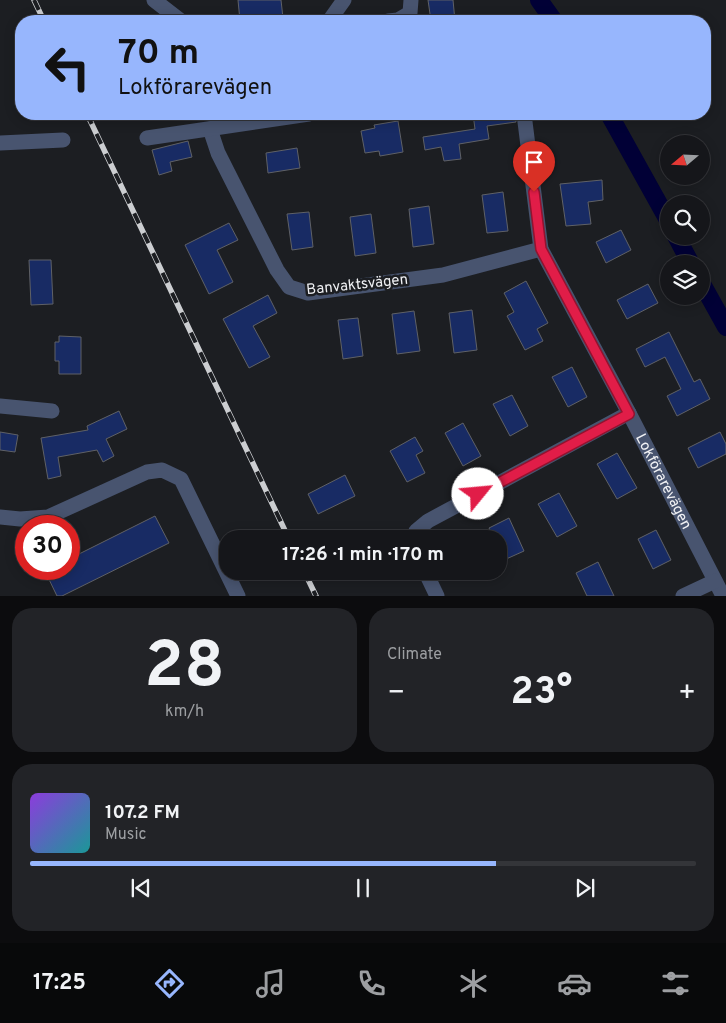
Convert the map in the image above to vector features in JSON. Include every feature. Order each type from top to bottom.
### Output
[{"type":"street","points":[[154,0],[173,15]]},
{"type":"street","points":[[333,15],[344,0]]},
{"type":"street","points":[[407,15],[410,13],[411,0]]},
{"type":"street","points":[[147,138],[269,120]]},
{"type":"street","name":"Lokförarevägen","points":[[525,120],[541,249],[723,596]]},
{"type":"street","name":"Banvaktsvägen","points":[[210,129],[218,153],[276,270],[289,287],[308,293],[443,275],[541,249]]},
{"type":"street","points":[[0,143],[63,140]]},
{"type":"street","points":[[0,406],[52,411]]},
{"type":"street","points":[[417,530],[428,521],[629,414]]},
{"type":"street","points":[[0,517],[20,519],[48,517],[147,472],[162,470],[181,479],[238,596]]},
{"type":"street","points":[[429,580],[437,596]]},
{"type":"street","points":[[683,596],[715,580]]},
{"type":"building","points":[[238,0],[281,0],[283,15],[239,15]]},
{"type":"building","points":[[428,0],[453,0],[454,15],[430,15]]},
{"type":"building","points":[[474,120],[516,120],[516,122],[487,126],[489,139],[459,144],[461,159],[444,161],[441,147],[425,150],[423,137],[475,129]]},
{"type":"building","points":[[398,121],[403,152],[380,156],[379,151],[365,153],[361,131],[375,128],[374,125]]},
{"type":"building","points":[[188,141],[192,157],[170,162],[172,171],[159,175],[152,150]]},
{"type":"building","points":[[297,148],[300,168],[268,173],[266,153]]},
{"type":"building","points":[[602,180],[603,200],[588,202],[591,224],[566,226],[560,184]]},
{"type":"building","points":[[503,192],[508,231],[487,233],[482,195]]},
{"type":"building","points":[[429,206],[434,244],[413,247],[409,209]]},
{"type":"building","points":[[309,212],[313,247],[292,250],[287,214]]},
{"type":"building","points":[[371,214],[376,253],[355,256],[350,217]]},
{"type":"building","points":[[229,223],[238,240],[217,250],[233,282],[209,294],[185,245]]},
{"type":"building","points":[[621,230],[631,250],[606,263],[596,242]]},
{"type":"building","points":[[29,260],[51,260],[53,304],[31,305]]},
{"type":"building","points":[[526,281],[548,323],[537,329],[543,341],[525,350],[507,316],[514,312],[504,293]]},
{"type":"building","points":[[648,284],[658,303],[627,319],[617,300]]},
{"type":"building","points":[[268,295],[277,313],[253,326],[270,357],[249,368],[223,319]]},
{"type":"building","points":[[472,310],[477,350],[454,353],[449,313]]},
{"type":"building","points":[[414,311],[420,351],[397,354],[392,314]]},
{"type":"building","points":[[358,318],[363,356],[343,359],[338,320]]},
{"type":"building","points":[[669,332],[694,382],[700,379],[710,399],[677,416],[667,396],[681,389],[665,357],[645,367],[636,349]]},
{"type":"building","points":[[59,336],[81,337],[81,374],[59,374],[59,361],[55,361],[55,342],[59,342]]},
{"type":"building","points":[[572,367],[587,397],[568,407],[552,377]]},
{"type":"building","points":[[512,395],[528,426],[510,436],[493,404]]},
{"type":"building","points":[[119,411],[127,429],[106,439],[114,456],[103,462],[97,450],[58,457],[61,476],[48,479],[41,438],[88,430],[87,426]]},
{"type":"building","points":[[463,423],[481,456],[463,466],[445,433]]},
{"type":"building","points":[[0,432],[18,435],[15,452],[0,450]]},
{"type":"building","points":[[720,432],[726,444],[726,454],[698,468],[688,448]]},
{"type":"building","points":[[415,437],[423,451],[416,455],[425,473],[407,482],[390,451]]},
{"type":"building","points":[[617,453],[637,488],[617,499],[597,464]]},
{"type":"building","points":[[345,475],[355,496],[318,514],[308,494]]},
{"type":"building","points":[[559,493],[577,526],[557,537],[538,504]]},
{"type":"building","points":[[155,516],[169,543],[62,596],[57,596],[49,580],[80,580],[80,554]]},
{"type":"building","points":[[509,518],[524,551],[507,559],[507,530],[490,530],[489,528]]},
{"type":"building","points":[[656,530],[671,560],[653,569],[638,539]]},
{"type":"building","points":[[598,562],[614,596],[587,596],[576,573]]},
{"type":"waterway","points":[[539,0],[550,15]]},
{"type":"waterway","points":[[612,120],[660,206]]},
{"type":"waterway","points":[[681,245],[686,255]]},
{"type":"waterway","points":[[710,298],[726,327]]},
{"type":"railway","points":[[34,0],[41,15]]},
{"type":"railway","points":[[90,120],[285,530]]},
{"type":"railway","points":[[308,580],[316,596]]},
{"type":"route","points":[[478,494],[629,414],[541,249],[534,192]]}]
